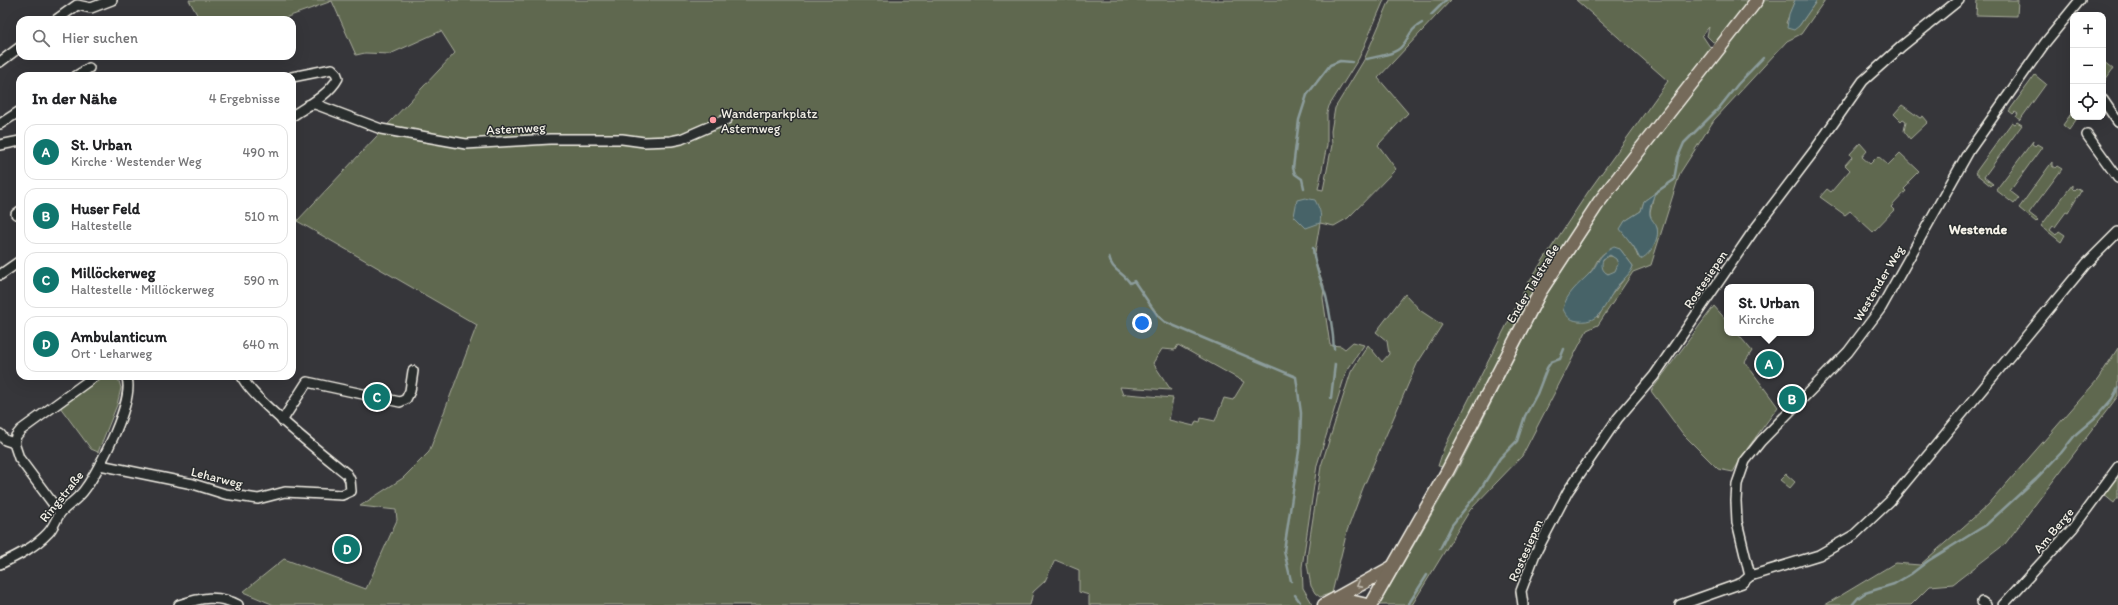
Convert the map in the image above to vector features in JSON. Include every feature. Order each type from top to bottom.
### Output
[{"type":"main road","name":"Ender Talstraße","points":[[1371,605],[1448,470],[1540,292],[1599,202],[1757,0]]},
{"type":"main road","points":[[1325,605],[1394,567]]},
{"type":"main road","points":[[1325,605],[1354,602],[1367,605]]},
{"type":"street","points":[[62,16],[77,5],[92,8],[112,0]]},
{"type":"street","name":"Rostesiepen","points":[[1523,605],[1521,591],[1536,554],[1568,491],[1618,418],[1658,371],[1754,230],[1814,151],[1864,81],[1902,46],[1959,0]]},
{"type":"street","name":"Westender Weg","points":[[1750,576],[1737,522],[1736,501],[1737,484],[1745,461],[1761,441],[1848,352],[1881,308],[1969,151],[2045,43],[2080,0]]},
{"type":"street","points":[[0,62],[16,50]]},
{"type":"street","points":[[82,72],[89,68]]},
{"type":"street","points":[[296,76],[332,69],[338,78],[334,84],[296,113]]},
{"type":"street","name":"Asternweg","points":[[308,105],[315,104],[381,129],[466,144],[550,139],[622,139],[644,142],[671,141],[681,139],[727,119]]},
{"type":"street","points":[[2106,104],[2118,122]]},
{"type":"street","points":[[0,124],[16,114]]},
{"type":"street","points":[[2087,135],[2118,178]]},
{"type":"street","points":[[0,145],[16,141]]},
{"type":"street","points":[[1680,605],[1742,582],[1750,576],[1819,555],[1854,535],[1890,501],[2086,264],[2118,232]]},
{"type":"street","points":[[0,275],[16,264]]},
{"type":"street","points":[[245,380],[254,393],[282,421],[307,382],[400,402],[406,399],[410,391],[413,371]]},
{"type":"street","points":[[60,513],[19,458],[14,443],[16,436],[21,430],[89,380]]},
{"type":"street","name":"Ringstraße","points":[[0,564],[23,553],[49,532],[60,513],[84,490],[100,465],[121,415],[128,387],[127,380]]},
{"type":"street","name":"Leharweg","points":[[100,465],[193,484],[225,494],[258,499],[286,492],[342,495],[351,492],[350,480],[347,474],[282,421]]},
{"type":"street","points":[[0,434],[5,440],[14,443]]},
{"type":"street","name":"Am Berge","points":[[2003,605],[2073,528],[2118,467]]},
{"type":"street","points":[[179,605],[202,598],[230,601],[238,605]]},
{"type":"green space","points":[[189,0],[1384,0],[1359,58],[1329,106],[1327,113],[1327,145],[1318,189],[1323,190],[1332,145],[1331,131],[1335,108],[1364,60],[1390,0],[1451,0],[1378,78],[1408,113],[1378,145],[1396,169],[1348,218],[1334,226],[1320,223],[1314,258],[1324,286],[1323,298],[1330,345],[1341,346],[1345,349],[1353,342],[1364,345],[1346,372],[1317,465],[1302,567],[1303,588],[1312,603],[1309,605],[1089,605],[1089,595],[1079,592],[1079,570],[1055,560],[1045,581],[1033,592],[1030,605],[274,605],[243,592],[284,559],[366,589],[397,520],[396,510],[360,506],[403,478],[429,452],[477,325],[297,221],[455,53],[441,31],[390,54],[365,53],[356,55],[332,1],[290,16],[198,16]],"holes":[[[1178,345],[1244,382],[1233,400],[1224,398],[1215,421],[1201,418],[1200,422],[1196,421],[1194,426],[1169,420],[1173,398],[1127,394],[1123,395],[1120,387],[1171,390],[1153,363],[1162,349],[1175,350]]]},
{"type":"green space","points":[[1576,0],[1750,0],[1719,41],[1713,42],[1707,36],[1709,27],[1702,35],[1712,50],[1595,198],[1444,467],[1438,466],[1444,448],[1528,283],[1588,192],[1668,81]]},
{"type":"green space","points":[[1765,0],[1795,0],[1786,23],[1799,26],[1817,0],[1825,0],[1801,34],[1787,41],[1714,120],[1680,173],[1651,265],[1633,272],[1598,325],[1587,330],[1522,456],[1470,510],[1412,605],[1379,605],[1456,472],[1545,297],[1605,205]],"holes":[[[1654,194],[1650,217],[1657,228],[1657,236],[1650,251],[1638,257],[1634,247],[1621,229],[1625,221],[1641,211],[1644,201]],[[1620,249],[1633,266],[1606,302],[1598,318],[1584,279],[1590,273],[1601,256],[1611,250]]]},
{"type":"green space","points":[[1977,0],[2018,0],[2017,16],[1976,15]]},
{"type":"green space","points":[[2106,63],[2113,69],[2106,79]]},
{"type":"green space","points":[[2035,75],[2046,84],[2020,120],[2016,117],[2018,114],[2015,112],[2013,114],[2009,111]]},
{"type":"green space","points":[[1902,105],[1920,118],[1923,116],[1928,122],[1910,139],[1904,131],[1906,121],[1903,119],[1901,121],[1894,114]]},
{"type":"green space","points":[[2070,115],[2070,120],[2076,120],[2069,130],[2063,125]]},
{"type":"green space","points":[[2012,122],[2015,124],[2017,122],[2022,125],[1984,177],[1993,184],[1991,186],[1975,173]]},
{"type":"green space","points":[[2033,141],[2032,144],[2035,146],[2037,144],[2042,147],[2010,191],[2019,198],[2014,204],[1996,190]]},
{"type":"green space","points":[[1860,143],[1867,151],[1862,157],[1870,164],[1878,156],[1888,165],[1900,153],[1919,171],[1908,182],[1909,184],[1904,189],[1906,191],[1891,207],[1894,210],[1873,232],[1850,211],[1845,215],[1820,197],[1827,189],[1831,192],[1850,170],[1845,165],[1852,157],[1850,154]]},
{"type":"green space","points":[[2052,162],[2052,166],[2055,168],[2057,166],[2062,169],[2029,213],[2038,220],[2036,222],[2019,208]]},
{"type":"green space","points":[[2072,185],[2074,190],[2076,188],[2081,191],[2068,213],[2066,212],[2055,227],[2053,226],[2050,230],[2056,235],[2059,231],[2065,235],[2061,242],[2041,226]]},
{"type":"green space","points":[[1610,256],[1616,259],[1619,265],[1616,271],[1610,274],[1604,271],[1601,265],[1604,259]]},
{"type":"green space","points":[[1405,294],[1421,311],[1442,325],[1417,364],[1363,488],[1347,531],[1332,593],[1320,597],[1315,593],[1311,586],[1307,564],[1321,466],[1351,372],[1368,345],[1382,362],[1389,354],[1387,341],[1376,332]]},
{"type":"green space","points":[[1714,306],[1724,318],[1724,336],[1740,336],[1752,351],[1745,362],[1778,407],[1747,449],[1733,472],[1718,469],[1683,434],[1651,391]]},
{"type":"green space","points":[[2118,348],[2118,396],[2005,544],[1953,584],[1930,586],[1911,605],[1825,605],[1895,563],[1920,565],[1988,505],[2098,379]]},
{"type":"green space","points":[[99,380],[119,381],[121,388],[117,405],[98,452],[91,449],[60,407]]},
{"type":"green space","points":[[2118,473],[2118,497],[2114,503],[2103,494]]},
{"type":"green space","points":[[1786,474],[1795,482],[1790,488],[1780,480]]},
{"type":"water","points":[[1795,0],[1817,0],[1799,26],[1794,30],[1787,28],[1789,14]]},
{"type":"water","points":[[1655,193],[1650,212],[1657,228],[1657,237],[1651,251],[1640,259],[1634,247],[1620,229],[1625,221],[1641,211],[1644,201]]},
{"type":"water","points":[[1305,198],[1315,200],[1321,216],[1320,223],[1306,228],[1294,216],[1297,200]]},
{"type":"water","points":[[1614,247],[1620,249],[1633,266],[1632,269],[1618,285],[1598,315],[1593,319],[1586,321],[1571,319],[1567,316],[1563,309],[1567,299],[1573,290],[1593,270],[1604,253]],"holes":[[[1610,255],[1616,259],[1618,264],[1615,271],[1608,274],[1606,273],[1602,268],[1603,259]]]},
{"type":"waterway","points":[[1431,15],[1446,0]]},
{"type":"waterway","points":[[1367,59],[1399,49],[1412,31],[1422,23]]},
{"type":"waterway","points":[[1655,193],[1674,180],[1678,157],[1684,143],[1719,108],[1738,84],[1763,58]]},
{"type":"waterway","points":[[1304,188],[1302,179],[1295,174],[1293,168],[1299,120],[1307,95],[1330,65],[1340,61],[1352,62]]},
{"type":"waterway","points":[[1313,248],[1316,266],[1326,296],[1334,349]]},
{"type":"waterway","points":[[1109,257],[1112,265],[1130,283],[1134,281],[1158,316],[1165,322],[1296,377],[1301,413],[1300,444],[1284,551],[1291,581]]},
{"type":"waterway","points":[[1440,549],[1452,525],[1480,490],[1500,458],[1517,441],[1525,416],[1537,394],[1547,368],[1551,362],[1560,359],[1564,349]]},
{"type":"waterway","points":[[1331,398],[1335,364]]},
{"type":"waterway","points":[[1852,605],[1865,593],[1894,584],[1986,525],[2036,479],[2061,453],[2076,434],[2097,416],[2112,399],[2118,388]]},
{"type":"waterway","points":[[1408,605],[1427,575]]},
{"type":"waterway","points":[[1295,595],[1300,602]]},
{"type":"place","name":"Wanderparkplatz Asternweg","points":[[713,120]]},
{"type":"place","name":"St. Urban","points":[[1769,364]]},
{"type":"place","name":"Millöckerweg","points":[[377,397]]},
{"type":"place","name":"Huser Feld","points":[[1792,399]]},
{"type":"place","name":"Ambulanticum","points":[[347,549]]},
{"type":"district","name":"Westende","points":[[1978,229]]}]
